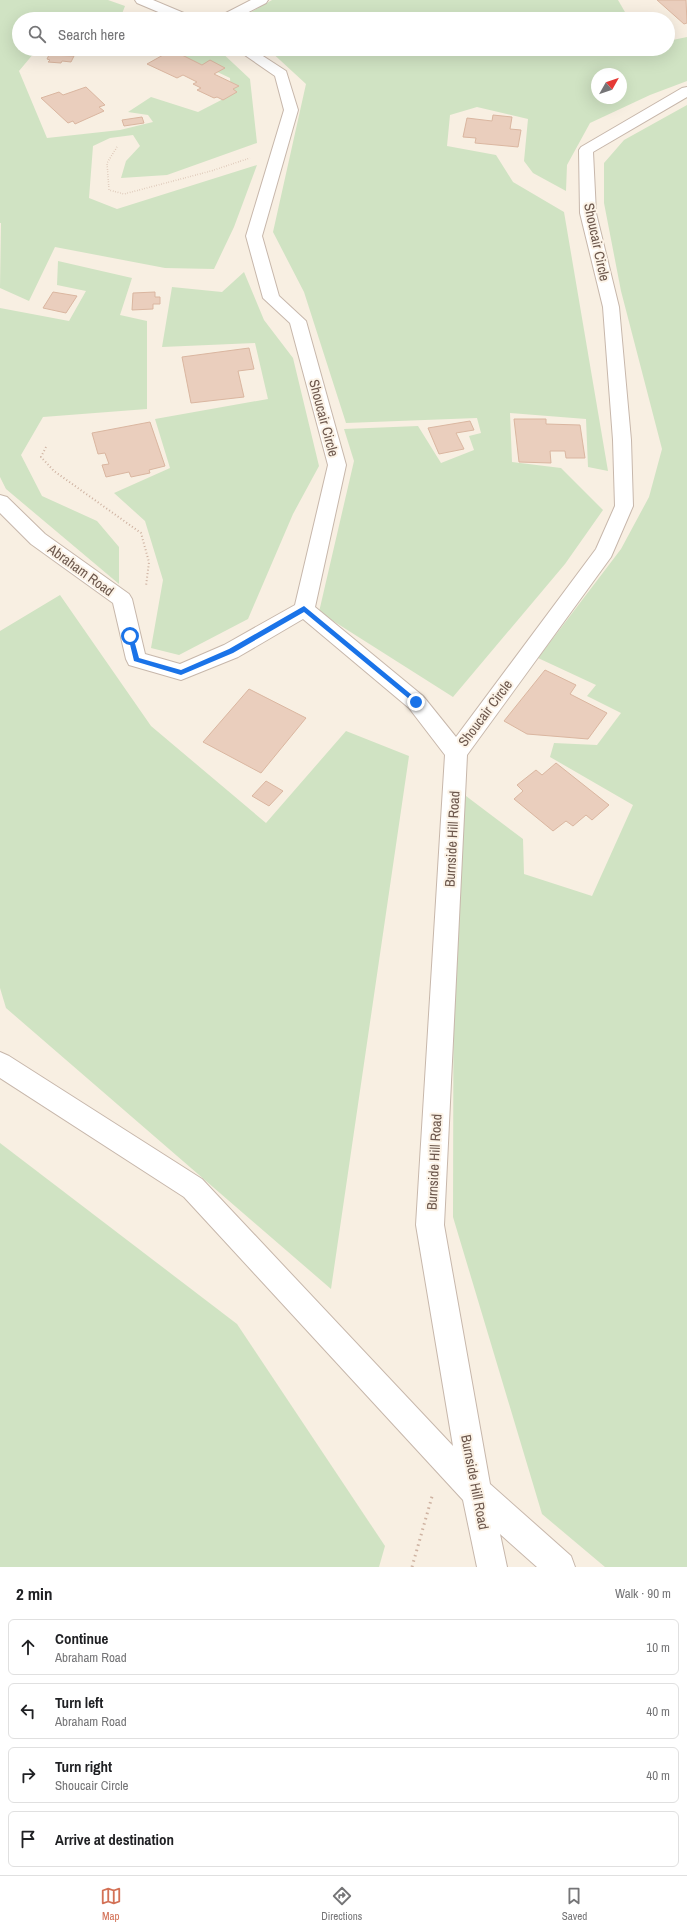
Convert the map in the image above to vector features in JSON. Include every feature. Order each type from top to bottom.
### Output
[{"type":"street","points":[[142,0],[170,12]]},
{"type":"street","points":[[238,12],[261,0]]},
{"type":"street","name":"Shoucair Circle","points":[[254,56],[281,74],[291,110],[254,236],[271,298],[298,321],[338,465],[304,609],[416,702],[456,753],[604,552],[624,506],[622,440],[611,307],[588,213],[586,150],[687,91]]},
{"type":"street","name":"Abraham Road","points":[[0,502],[38,539],[122,599],[136,659],[181,672],[231,651],[304,609]]},
{"type":"street","name":"Burnside Hill Road","points":[[456,753],[430,1225],[476,1492],[492,1567]]},
{"type":"street","points":[[0,1064],[193,1188],[476,1492],[560,1567]]},
{"type":"path","points":[[117,147],[108,163],[109,190],[124,194],[212,171],[249,159],[282,138]]},
{"type":"path","points":[[46,446],[41,457],[54,471],[141,533],[149,562],[144,607],[130,636]]},
{"type":"path","points":[[412,1567],[443,1456]]},
{"type":"green space","points":[[0,0],[108,0],[125,6],[123,12],[12,12],[12,56],[32,56],[19,71],[47,138],[120,130],[153,122],[148,115],[128,112],[151,97],[198,112],[231,95],[230,78],[184,56],[225,56],[250,79],[257,143],[167,175],[121,178],[126,161],[140,146],[133,135],[110,138],[93,146],[89,198],[117,209],[257,165],[234,227],[214,269],[165,268],[55,247],[29,301],[0,288]]},
{"type":"green space","points":[[272,0],[618,0],[625,12],[251,12]]},
{"type":"green space","points":[[687,37],[687,81],[650,95],[590,123],[567,165],[566,191],[533,173],[524,161],[528,119],[477,107],[450,115],[447,146],[496,155],[513,182],[564,212],[608,471],[588,467],[586,419],[510,413],[512,462],[561,468],[603,510],[565,564],[453,697],[319,612],[354,461],[344,429],[418,426],[441,463],[474,450],[469,436],[481,433],[477,418],[346,423],[304,292],[273,232],[306,84],[276,56],[675,56],[675,40]]},
{"type":"green space","points":[[687,105],[687,1567],[605,1567],[542,1514],[453,1217],[454,800],[466,796],[523,839],[524,874],[592,896],[633,805],[550,757],[554,743],[597,745],[621,713],[587,696],[596,685],[538,658],[621,549],[649,497],[662,449],[621,291],[604,203],[604,163],[624,140]]},
{"type":"green space","points":[[58,261],[132,278],[120,315],[147,321],[147,409],[43,417],[21,455],[42,496],[97,521],[119,547],[119,584],[6,489],[0,477],[0,308],[69,321],[86,291],[57,285]]},
{"type":"green space","points":[[244,272],[264,320],[293,358],[319,466],[293,514],[248,619],[179,655],[151,648],[163,580],[145,521],[114,493],[170,468],[155,419],[268,399],[255,343],[162,347],[172,287],[222,292]]},
{"type":"green space","points":[[60,595],[151,726],[266,823],[346,731],[409,756],[331,1289],[6,1008],[0,988],[0,631]]},
{"type":"green space","points":[[0,1143],[237,1324],[385,1546],[379,1567],[0,1567]]},
{"type":"building","points":[[657,0],[686,0],[687,23],[684,24],[675,16],[675,12],[670,12]]},
{"type":"building","points":[[48,56],[74,56],[71,62],[48,62],[50,60],[47,59]]},
{"type":"building","points":[[161,56],[184,56],[202,65],[210,60],[225,68],[214,74],[239,86],[233,89],[237,92],[223,100],[217,97],[214,98],[197,90],[201,88],[193,84],[197,82],[183,75],[177,78],[147,64]]},
{"type":"building","points":[[86,87],[105,105],[99,107],[104,111],[75,124],[73,121],[68,123],[41,98],[59,92],[63,95]]},
{"type":"building","points":[[493,115],[512,117],[510,129],[521,130],[518,147],[475,143],[476,138],[463,137],[467,118],[492,121]]},
{"type":"building","points":[[142,117],[144,123],[124,126],[122,120]]},
{"type":"building","points":[[53,292],[77,296],[66,313],[43,308]]},
{"type":"building","points":[[155,292],[155,297],[160,297],[160,304],[153,304],[153,309],[132,310],[133,293]]},
{"type":"building","points":[[249,348],[254,369],[238,371],[244,397],[191,403],[182,357]]},
{"type":"building","points":[[514,419],[546,419],[546,424],[580,425],[585,458],[566,458],[565,451],[550,451],[551,463],[519,462]]},
{"type":"building","points":[[470,421],[474,430],[456,433],[464,449],[439,454],[428,428]]},
{"type":"building","points":[[150,422],[165,466],[149,470],[150,473],[131,477],[129,472],[106,477],[102,465],[109,464],[105,453],[98,454],[92,433]]},
{"type":"building","points":[[545,670],[576,685],[570,694],[607,713],[588,739],[527,734],[504,721]]},
{"type":"building","points":[[249,689],[306,718],[261,773],[203,742]]},
{"type":"building","points":[[556,763],[609,805],[592,820],[586,815],[573,826],[566,821],[553,831],[514,799],[523,791],[517,785],[536,770],[542,775]]},
{"type":"building","points":[[266,781],[283,791],[269,806],[252,796]]},
{"type":"route","points":[[130,636],[136,659],[181,672],[231,651],[304,609],[416,702]]}]
